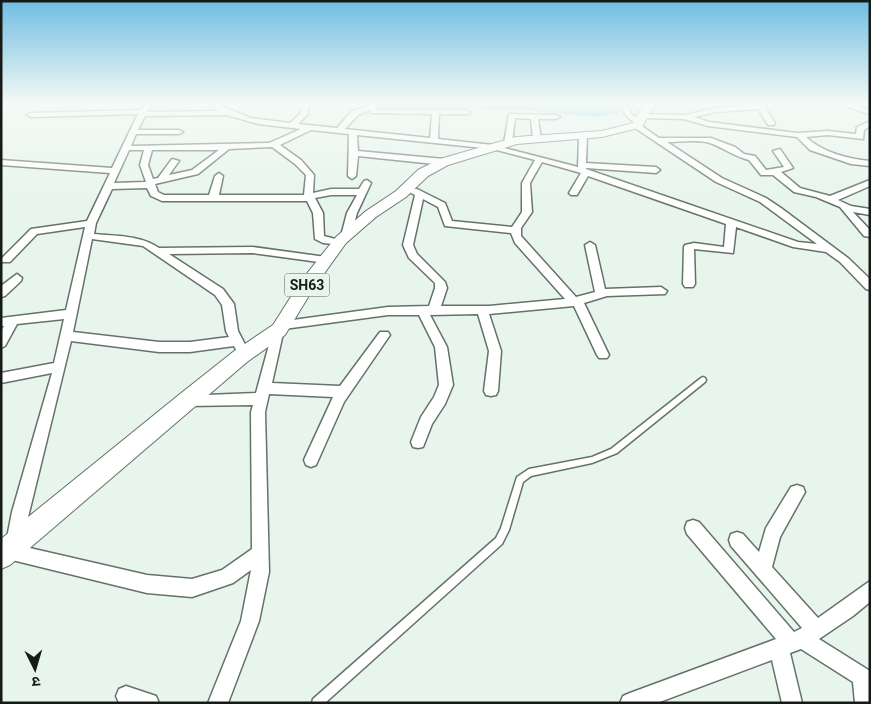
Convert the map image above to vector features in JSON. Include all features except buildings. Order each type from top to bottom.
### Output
[{"type":"main road","name":"SH63","points":[[8,550],[187,400],[241,348],[281,328],[307,286],[342,239],[371,214],[414,191],[423,173],[444,162],[500,145],[573,137]]},
{"type":"street","points":[[132,137],[91,223],[59,367],[8,550],[147,584],[192,588],[227,577],[260,552]]},
{"type":"street","points":[[127,148],[227,147],[274,144],[290,137]]},
{"type":"street","points":[[352,137],[354,153],[352,176]]},
{"type":"street","points":[[402,137],[500,145],[540,159],[583,169],[797,245],[830,249]]},
{"type":"street","points":[[500,145],[503,137]]},
{"type":"street","points":[[574,192],[583,169],[583,137]]},
{"type":"street","points":[[656,137],[719,180],[771,205],[844,260],[870,286]]},
{"type":"street","points":[[802,137],[813,148],[854,162],[870,164]]},
{"type":"street","points":[[658,140],[708,140],[732,149],[741,156],[752,158],[762,172],[775,172],[797,190],[844,207],[870,212]]},
{"type":"street","points":[[149,148],[144,165],[154,194],[162,198],[310,197],[365,188],[352,213],[342,239],[320,239],[318,213],[310,197],[308,190],[312,178],[298,162],[274,144]]},
{"type":"street","points":[[109,186],[150,184],[195,172],[227,147]]},
{"type":"street","points":[[775,172],[774,170],[789,168],[777,151]]},
{"type":"street","points":[[354,153],[444,162]]},
{"type":"street","points":[[540,159],[527,180],[527,212],[517,223],[516,235],[518,241],[576,302],[603,355]]},
{"type":"street","points":[[161,180],[175,161]]},
{"type":"street","points":[[1,162],[116,171]]},
{"type":"street","points":[[583,169],[656,170]]},
{"type":"street","points":[[213,199],[219,176]]},
{"type":"street","points":[[829,200],[870,183]]},
{"type":"street","points":[[418,442],[426,421],[440,400],[446,385],[441,347],[428,310],[441,288],[440,282],[437,277],[413,256],[408,245],[414,191],[442,205],[448,224],[516,230]]},
{"type":"street","points":[[844,207],[868,234]]},
{"type":"street","points":[[6,260],[34,231],[91,223]]},
{"type":"street","points":[[689,284],[688,247],[694,246],[729,251],[731,223]]},
{"type":"street","points":[[66,336],[159,347],[241,348],[232,331],[228,304],[225,297],[158,251],[138,241],[88,236]]},
{"type":"street","points":[[590,245],[601,294]]},
{"type":"street","points":[[158,251],[253,250],[326,260]]},
{"type":"street","points":[[844,260],[870,275]]},
{"type":"street","points":[[1,294],[17,278]]},
{"type":"street","points":[[218,703],[250,621],[259,580],[258,421],[263,393],[281,328],[388,311],[482,310],[576,302],[601,294],[661,291]]},
{"type":"street","points":[[482,310],[495,351],[491,391]]},
{"type":"street","points":[[1,343],[7,321],[71,314]]},
{"type":"street","points":[[311,460],[343,392],[384,335]]},
{"type":"street","points":[[1,378],[59,367]]},
{"type":"street","points":[[187,400],[263,393],[343,392]]},
{"type":"street","points":[[763,569],[772,534],[796,492]]},
{"type":"street","points":[[693,528],[797,640],[866,680],[865,703]]},
{"type":"street","points":[[736,540],[763,569],[797,640],[792,703]]},
{"type":"street","points":[[630,703],[797,640],[847,610],[870,590]]},
{"type":"street","points":[[126,696],[148,703]]},
{"type":"lane","points":[[317,703],[494,545],[505,530],[520,480],[529,473],[592,460],[614,451],[703,380]]}]
